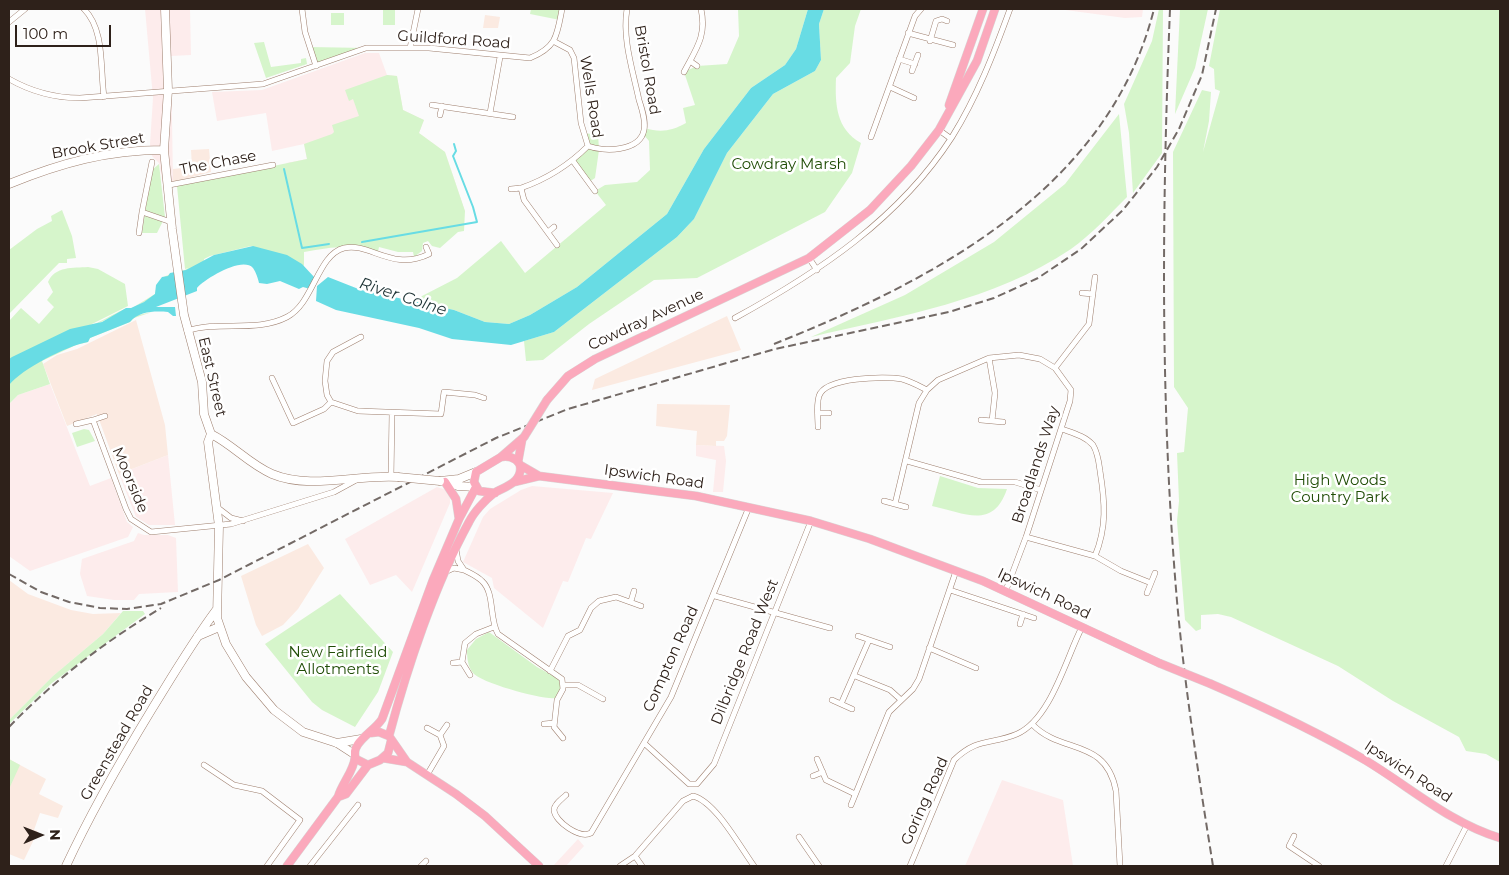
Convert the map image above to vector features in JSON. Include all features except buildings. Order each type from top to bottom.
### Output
[{"type":"main road","name":"Cowdray Avenue","points":[[939,130],[962,72],[983,9]]},
{"type":"main road","name":"Cowdray Avenue","points":[[500,457],[523,438],[547,400],[568,376],[595,359],[809,258],[870,210],[911,166],[939,130],[977,61],[995,9]]},
{"type":"main road","name":"Cowdray Avenue","points":[[519,463],[523,438]]},
{"type":"main road","points":[[338,797],[346,794],[368,765],[383,758],[390,750],[390,739],[408,674],[445,572],[473,516],[494,493],[514,482],[520,474],[519,463],[510,456],[500,457],[476,472],[474,479],[476,487],[484,493],[494,493]]},
{"type":"main road","name":"Ipswich Road","points":[[519,463],[539,476]]},
{"type":"main road","name":"Ipswich Road","points":[[514,482],[539,476],[696,496],[811,521],[870,539],[1006,590],[1159,663],[1270,710],[1331,740],[1467,826],[1500,838]]},
{"type":"main road","points":[[445,482],[456,499],[459,519]]},
{"type":"main road","points":[[287,866],[338,797],[341,786],[354,764],[354,755],[361,739],[371,733],[382,719],[432,580],[459,519],[476,487]]},
{"type":"main road","points":[[371,733],[382,733],[390,739],[407,762],[485,816],[538,866]]},
{"type":"main road","points":[[354,755],[361,763],[368,765]]},
{"type":"main road","points":[[383,758],[407,762]]},
{"type":"street","points":[[9,22],[24,9]]},
{"type":"street","points":[[84,9],[90,16],[97,31],[104,97]]},
{"type":"street","name":"East Street","points":[[165,9],[168,90],[164,150],[184,315],[202,382],[204,414],[211,434],[208,442],[219,526],[216,610],[219,627],[246,677],[274,710],[303,732],[337,743]]},
{"type":"street","points":[[302,9],[305,32],[316,66]]},
{"type":"street","points":[[410,48],[418,9]]},
{"type":"street","points":[[554,42],[562,9]]},
{"type":"street","name":"Bristol Road","points":[[588,146],[599,150],[615,150],[635,143],[643,134],[643,118],[628,46],[627,9]]},
{"type":"street","points":[[684,72],[704,29],[701,9]]},
{"type":"street","points":[[871,137],[915,16],[921,9]]},
{"type":"street","points":[[735,318],[817,270],[878,223],[921,177],[950,138],[970,103],[993,57],[1010,9]]},
{"type":"street","points":[[930,41],[936,21],[942,19],[947,21]]},
{"type":"street","points":[[908,34],[930,41],[953,45]]},
{"type":"street","name":"Guildford Road","points":[[9,79],[57,98],[104,97],[168,90],[263,84],[366,48],[410,48],[530,58],[543,53],[554,42]]},
{"type":"street","name":"Wells Road","points":[[511,189],[521,188],[541,181],[573,161],[588,146],[581,123],[574,58],[570,50],[554,42]]},
{"type":"street","points":[[912,71],[918,55]]},
{"type":"street","points":[[490,113],[500,57]]},
{"type":"street","points":[[899,59],[915,64]]},
{"type":"street","points":[[690,61],[697,66]]},
{"type":"street","points":[[890,87],[914,98]]},
{"type":"street","points":[[957,98],[970,103]]},
{"type":"street","points":[[432,105],[513,117]]},
{"type":"street","points":[[440,115],[442,106]]},
{"type":"street","points":[[939,130],[950,138]]},
{"type":"street","name":"Brook Street","points":[[9,184],[53,166],[132,151],[164,150]]},
{"type":"street","points":[[573,161],[595,190]]},
{"type":"street","points":[[140,233],[142,212],[153,164]]},
{"type":"street","name":"The Chase","points":[[169,185],[273,164]]},
{"type":"street","points":[[589,182],[595,178]]},
{"type":"street","points":[[521,188],[524,200],[557,245]]},
{"type":"street","points":[[142,212],[172,222]]},
{"type":"street","points":[[548,232],[554,227]]},
{"type":"street","points":[[187,331],[215,324],[265,325],[289,316],[308,297],[322,269],[335,253],[345,248],[359,249],[400,260],[419,259],[429,254],[426,247]]},
{"type":"street","points":[[809,258],[817,270]]},
{"type":"street","points":[[895,504],[907,460],[919,403],[927,390],[938,380],[989,358],[1028,356],[1055,368],[1089,324],[1095,277]]},
{"type":"street","points":[[1082,293],[1093,294]]},
{"type":"street","points":[[361,338],[333,352],[327,361],[325,381],[327,395],[331,402],[358,411],[440,414],[444,392],[475,395],[484,398]]},
{"type":"street","points":[[989,358],[995,393],[992,421]]},
{"type":"street","name":"Broadlands Way","points":[[1006,590],[1026,538],[1070,402],[1071,390],[1055,368]]},
{"type":"street","points":[[272,378],[293,423],[324,409],[331,402]]},
{"type":"street","points":[[818,427],[819,396],[826,387],[838,382],[888,378],[902,380],[927,390]]},
{"type":"street","points":[[392,413],[394,477]]},
{"type":"street","points":[[818,413],[829,413]]},
{"type":"street","points":[[76,424],[105,416]]},
{"type":"street","name":"Moorside","points":[[93,420],[130,519],[151,532],[219,526],[244,521],[341,489],[360,478]]},
{"type":"street","points":[[981,420],[1003,422]]},
{"type":"street","points":[[1062,429],[1088,440],[1094,447],[1098,458],[1105,516],[1102,540],[1095,556]]},
{"type":"street","points":[[211,434],[256,465],[281,477],[310,480],[394,477],[476,487]]},
{"type":"street","points":[[907,460],[981,482],[1015,482],[1041,490]]},
{"type":"street","points":[[445,482],[476,472]]},
{"type":"street","points":[[884,501],[906,507]]},
{"type":"street","name":"Compton Road","points":[[566,795],[555,806],[554,810],[557,817],[576,834],[584,836],[591,833],[634,756],[671,698],[749,506]]},
{"type":"street","points":[[218,508],[232,518],[244,521]]},
{"type":"street","name":"Dilbridge Road West","points":[[644,743],[683,780],[693,785],[701,780],[717,757],[811,521]]},
{"type":"street","points":[[1026,538],[1095,556],[1121,571],[1151,583]]},
{"type":"street","points":[[456,548],[458,561],[464,570]]},
{"type":"street","points":[[445,572],[454,568],[464,570],[481,580],[488,591],[494,627],[498,634],[562,679],[564,685],[557,700],[554,727],[563,738]]},
{"type":"street","points":[[851,805],[889,712],[913,689],[919,679],[956,571]]},
{"type":"street","points":[[1147,593],[1155,573]]},
{"type":"street","name":"Ipswich Road","points":[[950,590],[1034,618]]},
{"type":"street","points":[[631,601],[634,591]]},
{"type":"street","points":[[550,671],[568,636],[580,630],[591,608],[599,601],[616,596],[641,606]]},
{"type":"street","points":[[716,596],[830,628]]},
{"type":"street","name":"Greenstead Road","points":[[66,866],[106,786],[197,637],[216,610]]},
{"type":"street","name":"Ipswich Road","points":[[1020,624],[1023,614]]},
{"type":"street","points":[[197,637],[219,627]]},
{"type":"street","points":[[470,675],[462,662],[464,645],[470,638],[494,627]]},
{"type":"street","name":"Goring Road","points":[[910,866],[954,760],[973,746],[992,739],[1009,737],[1032,724],[1043,712],[1082,627]]},
{"type":"street","points":[[858,636],[890,647]]},
{"type":"street","points":[[841,704],[869,640]]},
{"type":"street","points":[[929,648],[976,668]]},
{"type":"street","points":[[453,663],[462,662]]},
{"type":"street","points":[[854,676],[890,690],[900,700]]},
{"type":"street","points":[[564,685],[578,685],[603,699]]},
{"type":"street","points":[[832,700],[852,709]]},
{"type":"street","points":[[544,724],[554,724]]},
{"type":"street","points":[[1032,724],[1042,735],[1093,754],[1107,765],[1114,779],[1116,791],[1120,866]]},
{"type":"street","points":[[440,736],[447,725]]},
{"type":"street","points":[[427,728],[440,736],[444,746],[427,775]]},
{"type":"street","points":[[337,743],[361,739]]},
{"type":"street","points":[[337,743],[354,755]]},
{"type":"street","points":[[817,759],[826,780],[855,794]]},
{"type":"street","points":[[207,765],[234,786],[262,791],[300,820],[267,866]]},
{"type":"street","points":[[813,776],[823,772]]},
{"type":"street","points":[[620,866],[635,856],[684,801],[693,796],[704,801],[719,816],[754,866]]},
{"type":"street","points":[[310,866],[358,805]]},
{"type":"street","points":[[1446,866],[1467,826]]},
{"type":"street","points":[[1294,836],[1290,846],[1319,866]]},
{"type":"street","points":[[798,837],[819,866]]},
{"type":"street","points":[[635,856],[642,866]]},
{"type":"street","points":[[421,866],[426,862]]},
{"type":"shaded area","points":[[145,9],[190,9],[191,55],[171,56],[173,182],[163,184],[159,163],[152,156],[150,144],[153,98]]},
{"type":"shaded area","points":[[1058,9],[1143,9],[1142,17],[1125,18]]},
{"type":"shaded area","points":[[485,15],[500,17],[498,28],[483,28]]},
{"type":"shaded area","points":[[365,53],[379,53],[387,75],[397,76],[403,110],[424,120],[419,133],[445,152],[465,211],[286,163],[307,159],[304,144],[272,151],[266,113],[217,121],[212,92],[262,90]]},
{"type":"shaded area","points":[[209,149],[211,172],[173,182],[173,169],[192,167],[191,150]]},
{"type":"shaded area","points":[[727,316],[741,350],[592,390],[595,379]]},
{"type":"shaded area","points":[[136,320],[165,425],[168,455],[119,474],[97,414],[67,426],[43,364],[57,355],[77,349]]},
{"type":"shaded area","points":[[50,384],[90,486],[111,478],[127,522],[133,527],[128,537],[30,571],[9,556],[9,404],[18,395]]},
{"type":"shaded area","points":[[657,404],[730,405],[727,436],[724,441],[716,441],[716,446],[696,445],[697,431],[656,426]]},
{"type":"shaded area","points":[[696,445],[724,446],[726,461],[723,492],[713,492],[716,460],[696,456]]},
{"type":"shaded area","points":[[168,455],[175,525],[149,525],[136,517],[119,474]]},
{"type":"shaded area","points":[[532,486],[613,493],[591,539],[586,538],[568,582],[563,581],[543,628],[494,588],[492,578],[463,562],[483,517],[490,509],[521,490]]},
{"type":"shaded area","points":[[437,487],[446,490],[450,495],[450,503],[412,592],[396,575],[370,585],[345,539]]},
{"type":"shaded area","points":[[138,533],[144,535],[168,535],[176,538],[178,592],[139,594],[134,600],[114,600],[87,596],[80,574],[82,559],[134,541]]},
{"type":"shaded area","points":[[308,544],[324,568],[298,609],[283,625],[262,636],[256,625],[241,576]]},
{"type":"shaded area","points":[[9,580],[28,594],[71,610],[93,614],[121,613],[103,634],[53,676],[9,720]]},
{"type":"shaded area","points":[[9,759],[46,779],[39,794],[63,806],[58,818],[40,813],[34,830],[38,831],[24,860],[9,854]]},
{"type":"shaded area","points":[[1002,780],[1063,800],[1073,866],[965,866]]},
{"type":"shaded area","points":[[578,839],[584,846],[566,866],[553,866]]},
{"type":"green space","points":[[383,9],[395,9],[395,25],[383,25]]},
{"type":"green space","points":[[531,9],[562,9],[560,20],[530,14]]},
{"type":"green space","points":[[738,9],[808,9],[796,49],[785,65],[751,88],[704,149],[667,214],[577,287],[530,315],[509,324],[485,322],[454,310],[415,302],[422,296],[457,278],[501,241],[525,273],[606,205],[595,191],[605,185],[637,182],[650,170],[649,141],[643,134],[645,128],[666,130],[686,123],[683,108],[695,105],[684,72],[697,66],[727,64],[739,36]]},
{"type":"green space","name":"Cowdray Marsh","points":[[824,9],[861,9],[855,26],[850,63],[836,78],[836,88],[837,106],[842,123],[846,131],[861,143],[852,173],[825,212],[697,278],[654,280],[589,324],[543,360],[526,361],[524,341],[554,332],[677,237],[694,219],[727,153],[773,94],[815,71],[821,60],[819,24]]},
{"type":"green space","points":[[1159,9],[1163,9],[1162,153],[1133,193],[1129,133],[1124,104],[1152,41]]},
{"type":"green space","points":[[1180,9],[1208,9],[1195,68],[1175,114]]},
{"type":"green space","name":"High Woods Country Park","points":[[1220,9],[1500,9],[1500,762],[1486,754],[1466,751],[1459,737],[1393,701],[1338,666],[1231,617],[1218,614],[1201,615],[1201,629],[1196,631],[1185,620],[1177,521],[1179,501],[1177,453],[1184,452],[1188,408],[1174,387],[1173,152],[1202,90],[1211,92],[1209,121],[1203,152],[1220,91],[1215,89],[1214,69],[1209,66]]},
{"type":"green space","points":[[331,13],[344,13],[344,25],[331,25]]},
{"type":"green space","points":[[264,42],[271,67],[301,63],[301,59],[306,58],[307,64],[266,78],[254,43]]},
{"type":"green space","points":[[310,47],[366,48],[316,66]]},
{"type":"green space","points":[[387,75],[397,76],[403,110],[424,120],[419,133],[445,152],[465,211],[464,231],[458,232],[440,248],[432,246],[428,241],[423,243],[422,251],[414,257],[413,252],[398,252],[379,247],[378,252],[349,247],[333,248],[304,252],[304,266],[251,246],[204,259],[203,272],[132,308],[155,294],[160,281],[167,275],[189,268],[185,269],[177,186],[307,159],[304,144],[332,134],[334,132],[332,125],[359,116],[353,99],[349,101],[345,90]]},
{"type":"green space","points":[[1119,114],[1127,197],[1093,231],[1071,249],[1041,267],[1010,282],[946,305],[811,337],[905,295],[994,242],[1065,184]]},
{"type":"green space","points":[[598,133],[599,150],[595,178],[589,182],[573,161],[588,146],[583,134]]},
{"type":"green space","points":[[159,164],[165,217],[157,233],[142,233],[150,179],[153,169]]},
{"type":"green space","points":[[62,210],[72,236],[76,258],[67,259],[67,263],[59,263],[9,314],[9,250],[37,229],[52,221],[51,216]]},
{"type":"green space","points":[[88,267],[98,269],[125,284],[128,306],[90,325],[122,310],[131,308],[9,365],[9,321],[21,308],[39,324],[54,307],[47,300],[53,292],[48,282],[51,277],[60,270]]},
{"type":"green space","points":[[152,312],[134,318],[130,322],[90,338],[88,342],[76,345],[42,361],[50,384],[18,395],[9,404],[9,375],[134,316]]},
{"type":"green space","points":[[84,429],[89,430],[95,441],[77,447],[72,433]]},
{"type":"green space","points":[[940,476],[978,488],[1007,489],[1001,502],[994,510],[977,516],[967,515],[932,506]]},
{"type":"green space","name":"New Fairfield Allotments","points":[[340,594],[393,652],[378,692],[355,727],[322,710],[312,702],[265,644]]},
{"type":"green space","points":[[123,611],[143,611],[145,614],[52,683],[9,724],[9,720],[53,676],[103,634]]},
{"type":"green space","points":[[489,632],[537,667],[559,679],[561,689],[555,698],[512,690],[478,677],[473,673],[468,662],[467,650],[476,639]]},
{"type":"green space","points":[[9,759],[20,765],[9,789]]},
{"type":"water","points":[[808,9],[824,9],[819,24],[821,60],[815,71],[773,94],[727,153],[694,219],[677,237],[554,332],[511,345],[452,339],[419,328],[336,310],[316,301],[317,286],[328,277],[361,290],[454,310],[485,322],[509,324],[530,315],[577,287],[667,214],[704,149],[751,88],[785,65],[796,49]]},
{"type":"water","points":[[253,246],[287,255],[302,264],[315,278],[310,289],[303,287],[299,289],[280,281],[267,284],[259,283],[253,268],[248,265],[233,267],[208,279],[197,288],[197,291],[156,307],[175,307],[176,316],[168,312],[148,312],[138,316],[130,322],[90,338],[88,342],[68,348],[45,359],[24,372],[9,385],[9,359],[12,357],[70,329],[102,322],[126,308],[131,308],[144,302],[155,294],[156,285],[162,277],[168,276],[170,273],[186,270],[214,255]]},
{"type":"waterway","points":[[362,242],[477,222],[453,156],[456,151],[454,144]]},
{"type":"waterway","points":[[284,169],[302,248],[329,244]]},
{"type":"railway","points":[[774,344],[834,319],[895,290],[953,257],[1007,220],[1056,177],[1098,128],[1131,72],[1154,9]]},
{"type":"railway","points":[[1170,9],[1165,157],[1164,305],[1171,527],[1184,668],[1213,866]]},
{"type":"railway","points":[[9,574],[41,592],[69,602],[100,608],[127,609],[161,604],[219,580],[496,438],[568,409],[775,349],[949,312],[994,298],[1038,278],[1081,249],[1123,210],[1157,167],[1179,129],[1202,75],[1216,9]]},
{"type":"railway","points":[[9,727],[44,693],[81,662],[161,608]]},
{"type":"water label","name":"River Colne","points":[[403,297]]}]
